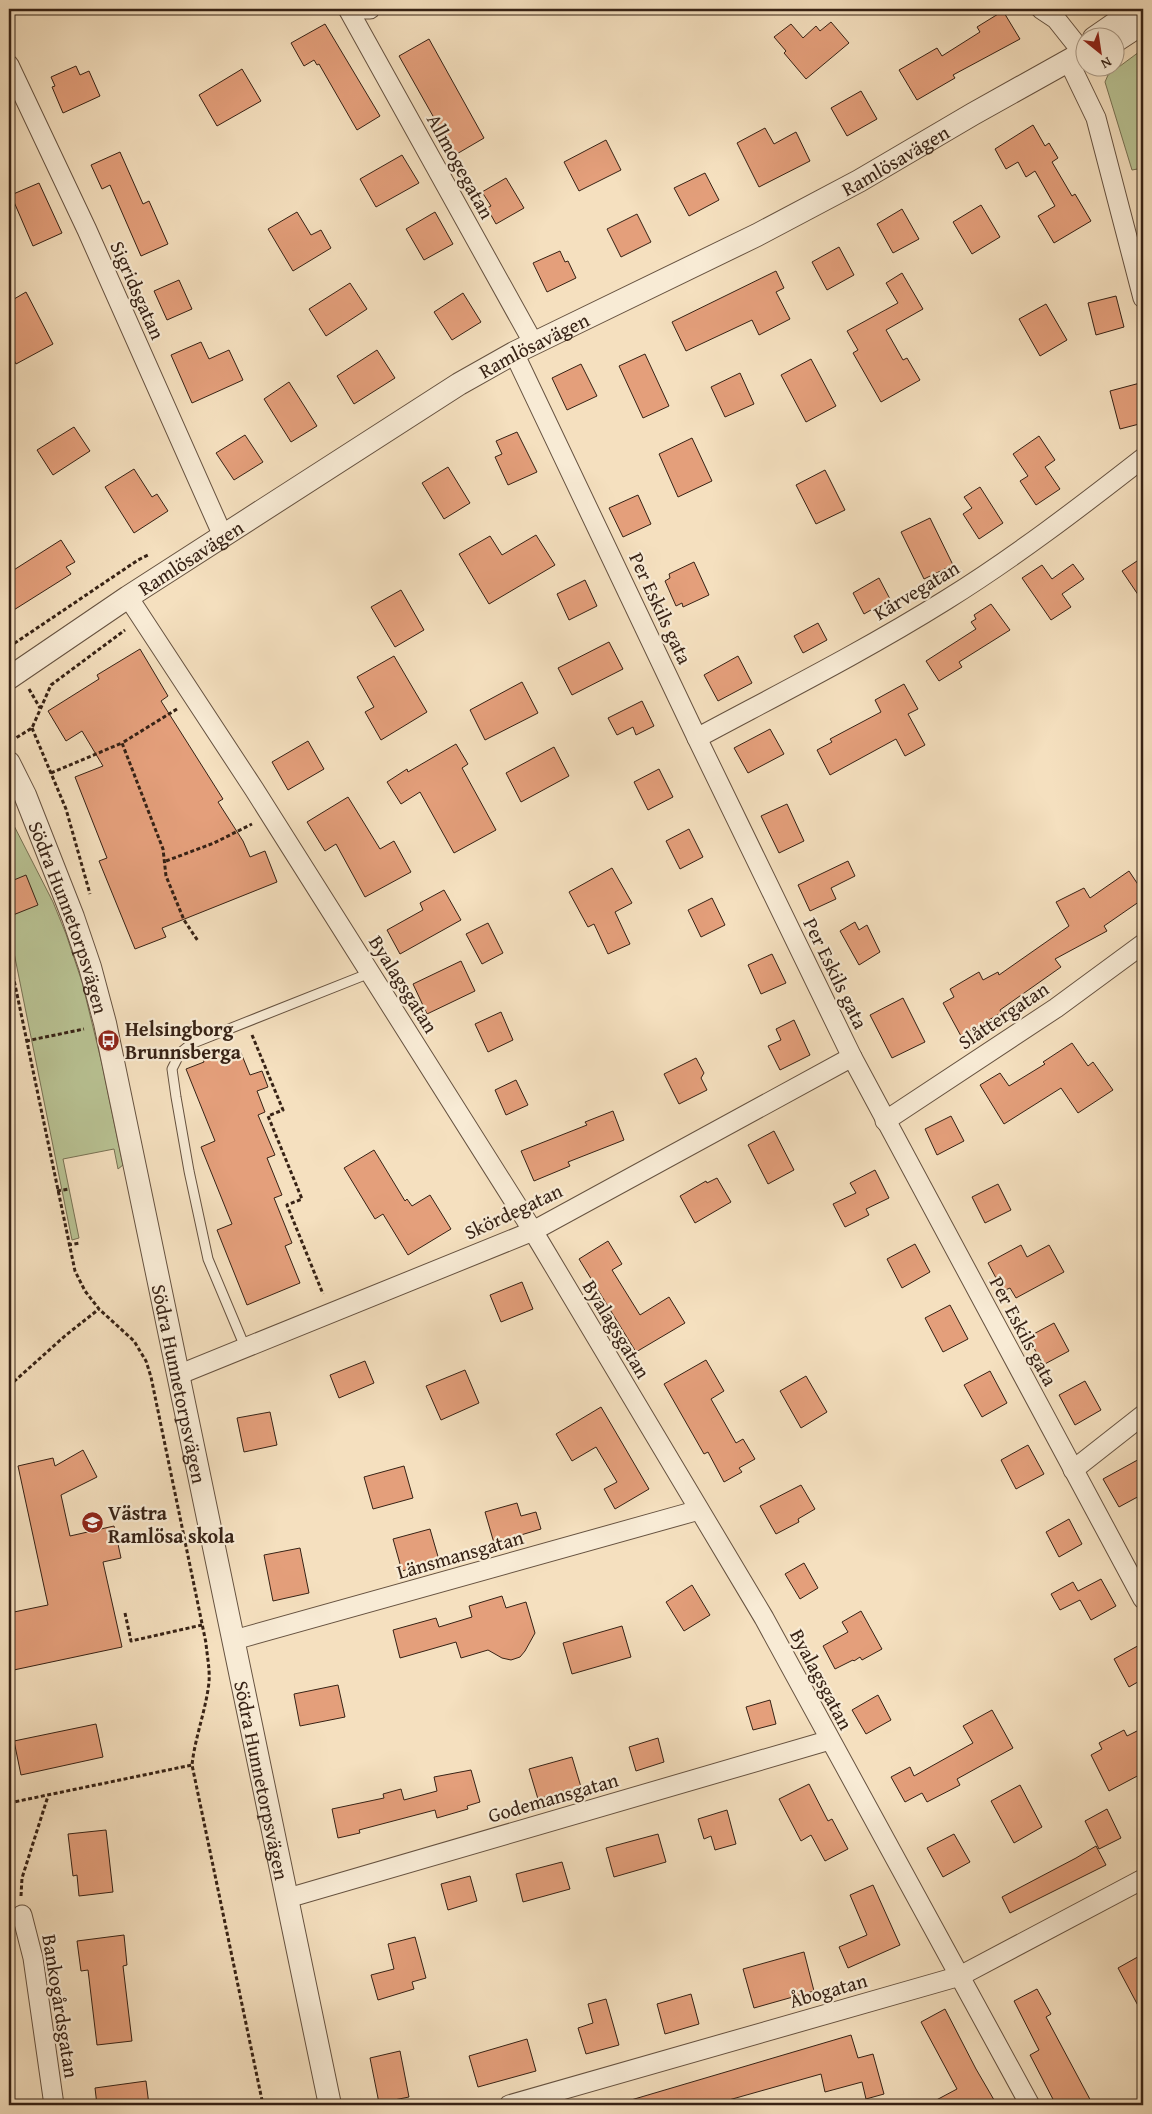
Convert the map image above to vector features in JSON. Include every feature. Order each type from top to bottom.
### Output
[{"type":"street","points":[[348,9],[370,9]]},
{"type":"street","name":"Allmogegatan","points":[[348,9],[524,349]]},
{"type":"street","points":[[1041,9],[1056,18],[1074,40]]},
{"type":"street","name":"Ramlösavägen","points":[[1112,28],[1136,9]]},
{"type":"street","points":[[1124,36],[1143,24]]},
{"type":"street","name":"Ramlösavägen","points":[[9,678],[128,597],[459,384],[524,349],[757,235],[843,190],[1074,56]]},
{"type":"street","name":"Sigridsgatan","points":[[9,65],[87,230],[223,536]]},
{"type":"street","points":[[1088,78],[1096,118],[1143,298]]},
{"type":"street","name":"Per Eskils gata","points":[[524,349],[698,738],[852,1057],[1143,1600]]},
{"type":"street","name":"Kärvegatan","points":[[698,738],[846,658],[947,599],[1056,526],[1143,458]]},
{"type":"street","name":"Byalagsgatan","points":[[128,597],[270,815],[533,1231],[764,1618],[1030,2105]]},
{"type":"street","name":"Södra Hunnetorpsvägen","points":[[9,763],[25,795],[90,967],[109,1040],[330,2105]]},
{"type":"street","name":"Slåttergatan","points":[[885,1121],[1056,1008],[1143,944]]},
{"type":"street","name":"Skördegatan","points":[[178,1374],[533,1231],[852,1057]]},
{"type":"street","points":[[1073,1470],[1143,1415]]},
{"type":"street","name":"Länsmansgatan","points":[[234,1640],[699,1510]]},
{"type":"street","name":"Godemansgatan","points":[[288,1898],[830,1740]]},
{"type":"street","name":"Åbogatan","points":[[509,2105],[960,1976],[1143,1879]]},
{"type":"street","name":"Bankogårdsgatan","points":[[22,1915],[33,1958],[54,2105]]},
{"type":"lane","points":[[244,1348],[208,1259],[189,1171],[172,1069],[180,1052],[191,1044],[370,972]]},
{"type":"path","points":[[51,774],[122,743],[194,697]]},
{"type":"path","points":[[32,728],[66,809]]},
{"type":"path","points":[[122,743],[158,835],[166,861],[166,876],[184,920],[198,940]]},
{"type":"path","points":[[166,861],[214,843],[270,815]]},
{"type":"path","points":[[9,956],[68,1245],[78,1278],[99,1308],[134,1341],[146,1361],[151,1377],[202,1625],[209,1682],[194,1747],[192,1765],[263,2105]]},
{"type":"path","points":[[246,1022],[283,1110],[268,1116],[302,1199],[287,1205],[331,1313]]},
{"type":"path","points":[[26,1041],[87,1028]]},
{"type":"path","points":[[57,1191],[69,1189]]},
{"type":"path","points":[[68,1245],[80,1243]]},
{"type":"path","points":[[9,1386],[99,1308]]},
{"type":"path","points":[[124,1613],[131,1641],[202,1625]]},
{"type":"path","points":[[9,1803],[192,1765]]},
{"type":"path","points":[[22,1915],[22,1878],[48,1795]]},
{"type":"green space","points":[[1143,49],[1143,168],[1132,170],[1105,82],[1107,78],[1124,78],[1124,63]]},
{"type":"green space","points":[[9,816],[53,902],[82,982],[102,1064],[123,1165],[118,1169],[114,1149],[63,1159],[79,1238],[72,1240],[9,928]]},
{"type":"building","points":[[1003,11],[1020,39],[953,75],[955,78],[917,100],[899,70],[937,48],[942,56],[980,32],[977,27]]},
{"type":"building","points":[[831,22],[849,43],[806,79],[784,53],[786,51],[774,37],[791,24],[803,38],[816,26],[820,31]]},
{"type":"building","points":[[325,24],[380,116],[357,130],[319,64],[317,65],[314,60],[304,66],[291,43]]},
{"type":"building","points":[[429,39],[484,138],[455,155],[399,56]]},
{"type":"building","points":[[76,66],[80,75],[89,71],[100,96],[63,113],[52,87],[55,86],[51,77]]},
{"type":"building","points":[[242,69],[261,101],[217,126],[199,95]]},
{"type":"building","points":[[861,91],[877,119],[847,136],[831,108]]},
{"type":"building","points":[[1033,125],[1045,146],[1049,143],[1058,158],[1052,162],[1072,196],[1075,194],[1091,221],[1054,243],[1038,216],[1055,206],[1035,171],[1026,177],[1018,162],[1006,169],[995,149]]},
{"type":"building","points":[[765,128],[774,144],[796,132],[810,161],[759,187],[737,143]]},
{"type":"building","points":[[606,140],[621,170],[579,191],[564,162]]},
{"type":"building","points":[[120,152],[143,204],[149,201],[168,244],[141,256],[110,185],[102,189],[91,165]]},
{"type":"building","points":[[402,155],[419,183],[376,207],[360,179]]},
{"type":"building","points":[[705,173],[719,200],[689,216],[674,188]]},
{"type":"building","points":[[506,178],[524,208],[496,224],[487,208],[491,206],[482,192]]},
{"type":"building","points":[[39,183],[62,233],[33,246],[11,195]]},
{"type":"building","points":[[981,205],[1000,237],[972,254],[953,222]]},
{"type":"building","points":[[902,209],[919,239],[893,253],[877,224]]},
{"type":"building","points":[[297,212],[311,235],[321,230],[331,248],[293,271],[268,229]]},
{"type":"building","points":[[435,212],[453,244],[424,260],[406,229]]},
{"type":"building","points":[[637,214],[651,242],[621,257],[607,229]]},
{"type":"building","points":[[839,247],[854,275],[827,290],[812,262]]},
{"type":"building","points":[[560,251],[565,262],[568,261],[576,278],[547,292],[533,263]]},
{"type":"building","points":[[776,271],[784,288],[776,292],[790,319],[759,335],[752,320],[686,351],[672,322]]},
{"type":"building","points":[[902,273],[923,309],[886,330],[903,360],[907,358],[920,380],[881,402],[853,353],[858,350],[847,331],[898,303],[886,283]]},
{"type":"building","points":[[179,280],[192,309],[167,320],[154,291]]},
{"type":"building","points":[[350,283],[367,309],[326,336],[309,309]]},
{"type":"building","points":[[26,292],[53,344],[16,364],[9,351],[9,302]]},
{"type":"building","points":[[463,293],[481,322],[452,340],[434,312]]},
{"type":"building","points":[[1116,296],[1124,327],[1096,335],[1088,303]]},
{"type":"building","points":[[1046,304],[1067,340],[1040,356],[1019,319]]},
{"type":"building","points":[[201,342],[209,359],[229,350],[243,380],[192,403],[171,355]]},
{"type":"building","points":[[377,350],[395,378],[354,404],[337,376]]},
{"type":"building","points":[[645,354],[669,406],[643,418],[619,366]]},
{"type":"building","points":[[811,359],[836,406],[806,422],[781,375]]},
{"type":"building","points":[[581,364],[597,396],[567,410],[552,378]]},
{"type":"building","points":[[740,373],[754,404],[725,417],[711,387]]},
{"type":"building","points":[[289,382],[317,426],[291,442],[264,399]]},
{"type":"building","points":[[1140,383],[1143,393],[1143,423],[1120,429],[1110,391]]},
{"type":"building","points":[[74,427],[90,451],[53,475],[37,450]]},
{"type":"building","points":[[517,432],[537,472],[508,485],[495,457],[502,454],[496,441]]},
{"type":"building","points":[[245,435],[263,462],[234,480],[216,453]]},
{"type":"building","points":[[1039,436],[1055,460],[1045,467],[1060,489],[1036,505],[1020,481],[1028,476],[1013,454]]},
{"type":"building","points":[[692,438],[712,481],[678,497],[659,454]]},
{"type":"building","points":[[448,467],[470,503],[444,519],[422,483]]},
{"type":"building","points":[[134,469],[152,497],[157,494],[168,511],[134,533],[105,487]]},
{"type":"building","points":[[825,470],[845,510],[816,524],[796,485]]},
{"type":"building","points":[[980,487],[1003,523],[979,539],[963,514],[972,508],[964,497]]},
{"type":"building","points":[[638,495],[651,524],[623,537],[609,508]]},
{"type":"building","points":[[930,518],[953,565],[924,579],[901,532]]},
{"type":"building","points":[[536,535],[555,565],[489,604],[459,554],[490,536],[502,555]]},
{"type":"building","points":[[61,540],[75,562],[66,567],[71,574],[9,613],[9,573]]},
{"type":"building","points":[[1143,557],[1143,602],[1122,571]]},
{"type":"building","points":[[694,562],[709,595],[683,607],[682,603],[676,606],[665,581],[670,578],[669,574]]},
{"type":"building","points":[[1073,564],[1084,579],[1062,594],[1071,607],[1051,620],[1022,578],[1042,565],[1052,579]]},
{"type":"building","points":[[879,578],[890,599],[864,614],[853,593]]},
{"type":"building","points":[[585,580],[597,606],[569,620],[557,594]]},
{"type":"building","points":[[401,590],[424,630],[395,647],[371,607]]},
{"type":"building","points":[[991,604],[1010,630],[959,662],[962,667],[939,681],[926,661],[976,629],[971,622],[976,619],[974,615]]},
{"type":"building","points":[[818,623],[827,640],[803,653],[794,636]]},
{"type":"building","points":[[609,642],[623,669],[572,695],[558,668]]},
{"type":"building","points":[[140,649],[168,696],[161,701],[223,799],[218,802],[243,841],[250,857],[265,851],[277,882],[162,928],[166,937],[135,949],[99,861],[107,858],[75,777],[103,766],[82,731],[66,741],[48,711],[99,679],[97,675]]},
{"type":"building","points":[[394,656],[427,712],[381,740],[365,712],[374,707],[357,677]]},
{"type":"building","points":[[738,656],[752,683],[718,701],[704,675]]},
{"type":"building","points":[[522,682],[538,713],[485,740],[470,710]]},
{"type":"building","points":[[904,684],[918,709],[908,714],[925,745],[905,756],[896,739],[830,775],[817,750],[832,742],[830,739],[881,712],[875,700]]},
{"type":"building","points":[[642,701],[654,726],[636,735],[633,727],[617,735],[608,718]]},
{"type":"building","points":[[770,729],[784,754],[748,773],[734,748]]},
{"type":"building","points":[[308,741],[324,769],[288,790],[272,762]]},
{"type":"building","points":[[456,744],[468,764],[462,768],[496,830],[454,853],[420,792],[401,804],[387,782],[407,769],[408,772]]},
{"type":"building","points":[[554,747],[569,776],[521,802],[506,773]]},
{"type":"building","points":[[659,769],[673,797],[648,810],[634,782]]},
{"type":"building","points":[[348,797],[380,849],[394,841],[411,872],[365,897],[336,844],[325,851],[307,822]]},
{"type":"building","points":[[787,804],[804,841],[779,853],[761,816]]},
{"type":"building","points":[[689,829],[703,857],[680,869],[666,841]]},
{"type":"building","points":[[848,861],[855,876],[831,888],[836,899],[810,911],[798,885]]},
{"type":"building","points":[[612,868],[632,903],[615,912],[630,944],[608,954],[594,924],[588,927],[569,892]]},
{"type":"building","points":[[1129,871],[1143,892],[1143,899],[1104,926],[1107,931],[1055,959],[1061,967],[1000,1010],[1001,1013],[961,1036],[943,1003],[954,997],[950,989],[979,972],[983,980],[998,972],[999,975],[1069,926],[1056,902],[1084,888],[1090,898]]},
{"type":"building","points":[[26,875],[38,905],[13,915],[9,905],[9,882]]},
{"type":"building","points":[[444,890],[461,920],[400,954],[387,930],[423,910],[420,903]]},
{"type":"building","points":[[712,898],[725,925],[701,937],[688,910]]},
{"type":"building","points":[[855,922],[859,930],[867,925],[880,952],[859,965],[840,931]]},
{"type":"building","points":[[488,923],[503,953],[482,964],[466,934]]},
{"type":"building","points":[[772,954],[786,983],[761,994],[748,965]]},
{"type":"building","points":[[461,961],[475,991],[427,1014],[413,984]]},
{"type":"building","points":[[903,998],[925,1042],[892,1058],[870,1015]]},
{"type":"building","points":[[501,1012],[513,1040],[488,1052],[475,1024]]},
{"type":"building","points":[[794,1020],[810,1055],[780,1070],[768,1046],[781,1040],[776,1029]]},
{"type":"building","points":[[1072,1043],[1088,1066],[1093,1062],[1113,1090],[1078,1113],[1061,1088],[1004,1124],[980,1085],[1000,1073],[1009,1086],[1045,1064],[1043,1062]]},
{"type":"building","points":[[239,1048],[250,1075],[262,1071],[268,1087],[257,1091],[265,1112],[258,1115],[275,1155],[267,1158],[282,1195],[274,1198],[292,1243],[285,1246],[300,1283],[247,1305],[217,1230],[232,1224],[201,1147],[215,1141],[186,1069],[204,1062],[202,1057],[219,1050],[221,1055]]},
{"type":"building","points":[[696,1058],[704,1073],[701,1078],[707,1090],[679,1104],[664,1074]]},
{"type":"building","points":[[516,1080],[528,1105],[506,1115],[495,1090]]},
{"type":"building","points":[[613,1111],[624,1140],[568,1162],[570,1166],[534,1181],[521,1151],[587,1125],[585,1122]]},
{"type":"building","points":[[951,1116],[964,1141],[937,1155],[925,1129]]},
{"type":"building","points":[[774,1131],[794,1170],[768,1184],[748,1145]]},
{"type":"building","points":[[374,1150],[405,1201],[407,1199],[412,1206],[430,1195],[451,1229],[408,1255],[383,1214],[375,1219],[344,1168]]},
{"type":"building","points":[[875,1170],[889,1198],[866,1209],[869,1215],[845,1227],[833,1204],[856,1193],[850,1183]]},
{"type":"building","points":[[717,1178],[731,1202],[695,1223],[680,1196],[706,1181],[707,1183]]},
{"type":"building","points":[[998,1184],[1011,1210],[985,1223],[972,1197]]},
{"type":"building","points":[[608,1241],[622,1264],[612,1270],[640,1315],[669,1297],[685,1323],[636,1352],[579,1259]]},
{"type":"building","points":[[915,1244],[930,1272],[902,1288],[887,1259]]},
{"type":"building","points":[[1021,1245],[1027,1257],[1049,1245],[1064,1272],[1016,1298],[1010,1288],[1003,1291],[988,1263]]},
{"type":"building","points":[[522,1282],[533,1309],[501,1322],[490,1295]]},
{"type":"building","points":[[950,1305],[968,1339],[943,1352],[925,1318]]},
{"type":"building","points":[[1054,1323],[1069,1351],[1043,1365],[1028,1337]]},
{"type":"building","points":[[706,1360],[724,1391],[711,1399],[736,1443],[743,1439],[755,1459],[739,1468],[742,1472],[724,1482],[708,1452],[704,1454],[664,1384]]},
{"type":"building","points":[[365,1361],[374,1383],[339,1398],[330,1375]]},
{"type":"building","points":[[465,1370],[479,1403],[441,1420],[426,1386]]},
{"type":"building","points":[[990,1371],[1007,1403],[982,1417],[964,1385]]},
{"type":"building","points":[[806,1376],[827,1412],[801,1428],[780,1391]]},
{"type":"building","points":[[1085,1381],[1101,1410],[1075,1425],[1059,1395]]},
{"type":"building","points":[[601,1407],[649,1489],[615,1509],[604,1489],[617,1482],[596,1447],[572,1461],[556,1434]]},
{"type":"building","points":[[270,1412],[277,1445],[244,1452],[237,1418]]},
{"type":"building","points":[[1028,1445],[1044,1474],[1016,1489],[1001,1460]]},
{"type":"building","points":[[83,1450],[97,1477],[61,1495],[70,1536],[114,1526],[121,1558],[103,1562],[122,1647],[9,1671],[9,1613],[48,1605],[18,1466],[53,1458],[55,1466]]},
{"type":"building","points":[[1143,1457],[1143,1494],[1119,1507],[1103,1479]]},
{"type":"building","points":[[404,1466],[413,1498],[373,1509],[364,1477]]},
{"type":"building","points":[[801,1485],[815,1509],[798,1519],[799,1522],[776,1534],[760,1506]]},
{"type":"building","points":[[517,1503],[521,1516],[536,1512],[541,1529],[494,1543],[485,1512]]},
{"type":"building","points":[[1069,1519],[1082,1544],[1059,1557],[1046,1532]]},
{"type":"building","points":[[430,1529],[439,1560],[402,1571],[393,1539]]},
{"type":"building","points":[[300,1548],[309,1593],[273,1601],[264,1555]]},
{"type":"building","points":[[804,1563],[818,1588],[800,1599],[785,1574]]},
{"type":"building","points":[[1101,1579],[1116,1606],[1091,1620],[1080,1600],[1060,1610],[1051,1594],[1073,1582],[1078,1591]]},
{"type":"building","points":[[692,1585],[710,1615],[684,1631],[666,1602]]},
{"type":"building","points":[[502,1596],[506,1608],[526,1602],[535,1633],[520,1657],[511,1660],[502,1658],[488,1650],[461,1658],[456,1642],[400,1658],[393,1630],[436,1618],[439,1627],[472,1617],[469,1606]]},
{"type":"building","points":[[861,1611],[882,1649],[862,1660],[860,1657],[835,1669],[823,1646],[848,1632],[842,1622]]},
{"type":"building","points":[[622,1626],[631,1657],[572,1674],[563,1643]]},
{"type":"building","points":[[1143,1643],[1143,1679],[1129,1687],[1114,1659]]},
{"type":"building","points":[[338,1685],[345,1717],[300,1726],[294,1694]]},
{"type":"building","points":[[878,1695],[891,1720],[866,1734],[852,1710]]},
{"type":"building","points":[[770,1700],[776,1724],[753,1730],[746,1707]]},
{"type":"building","points":[[992,1710],[1013,1748],[957,1779],[960,1785],[927,1802],[922,1793],[905,1802],[891,1777],[910,1767],[914,1776],[973,1743],[963,1726]]},
{"type":"building","points":[[96,1724],[103,1757],[21,1775],[14,1741]]},
{"type":"building","points":[[1143,1728],[1143,1773],[1109,1791],[1091,1755],[1102,1749],[1099,1743],[1124,1730],[1127,1736]]},
{"type":"building","points":[[658,1738],[664,1762],[636,1771],[629,1747]]},
{"type":"building","points":[[572,1757],[581,1787],[538,1799],[529,1769]]},
{"type":"building","points":[[471,1770],[480,1802],[467,1806],[468,1809],[437,1818],[435,1810],[359,1830],[360,1833],[338,1838],[332,1809],[384,1798],[383,1794],[401,1789],[404,1800],[437,1791],[434,1777]]},
{"type":"building","points":[[809,1784],[828,1821],[832,1819],[848,1849],[825,1861],[811,1835],[801,1841],[779,1799]]},
{"type":"building","points":[[1020,1785],[1042,1827],[1014,1843],[991,1801]]},
{"type":"building","points":[[1107,1809],[1121,1838],[1099,1849],[1085,1821]]},
{"type":"building","points":[[727,1810],[736,1844],[715,1850],[711,1836],[704,1839],[698,1819]]},
{"type":"building","points":[[106,1830],[113,1892],[79,1896],[77,1875],[73,1876],[68,1834]]},
{"type":"building","points":[[658,1834],[666,1862],[614,1877],[606,1848]]},
{"type":"building","points":[[954,1834],[970,1862],[943,1877],[927,1848]]},
{"type":"building","points":[[1096,1846],[1106,1865],[1010,1913],[1002,1897]]},
{"type":"building","points":[[562,1862],[570,1889],[523,1902],[516,1874]]},
{"type":"building","points":[[470,1876],[477,1901],[448,1910],[441,1884]]},
{"type":"building","points":[[873,1885],[900,1945],[848,1968],[839,1947],[867,1935],[850,1895]]},
{"type":"building","points":[[124,1935],[127,1965],[123,1966],[132,2041],[97,2045],[88,1970],[81,1971],[77,1941]]},
{"type":"building","points":[[415,1937],[426,1978],[412,1982],[414,1989],[378,2000],[371,1975],[394,1969],[388,1944]]},
{"type":"building","points":[[804,1952],[814,1991],[754,2008],[743,1969]]},
{"type":"building","points":[[1143,1954],[1143,2015],[1118,1968]]},
{"type":"building","points":[[1037,1989],[1051,2014],[1046,2017],[1093,2105],[1056,2105],[1030,2055],[1039,2050],[1014,2001]]},
{"type":"building","points":[[691,1994],[699,2024],[665,2034],[657,2004]]},
{"type":"building","points":[[606,1999],[619,2045],[586,2054],[578,2028],[593,2023],[588,2004]]},
{"type":"building","points":[[945,2009],[997,2105],[927,2105],[957,2089],[921,2022]]},
{"type":"building","points":[[851,2035],[858,2058],[873,2054],[884,2094],[866,2099],[862,2082],[825,2092],[821,2074],[711,2105],[632,2105],[631,2100]]},
{"type":"building","points":[[527,2039],[536,2071],[478,2087],[469,2056]]},
{"type":"building","points":[[400,2051],[409,2097],[379,2103],[370,2058]]},
{"type":"building","points":[[146,2081],[149,2105],[97,2105],[95,2088]]},
{"type":"place","name":"Helsingborg Brunnsberga","points":[[109,1040]]},
{"type":"place","name":"Västra Ramlösa skola","points":[[92,1523]]}]
